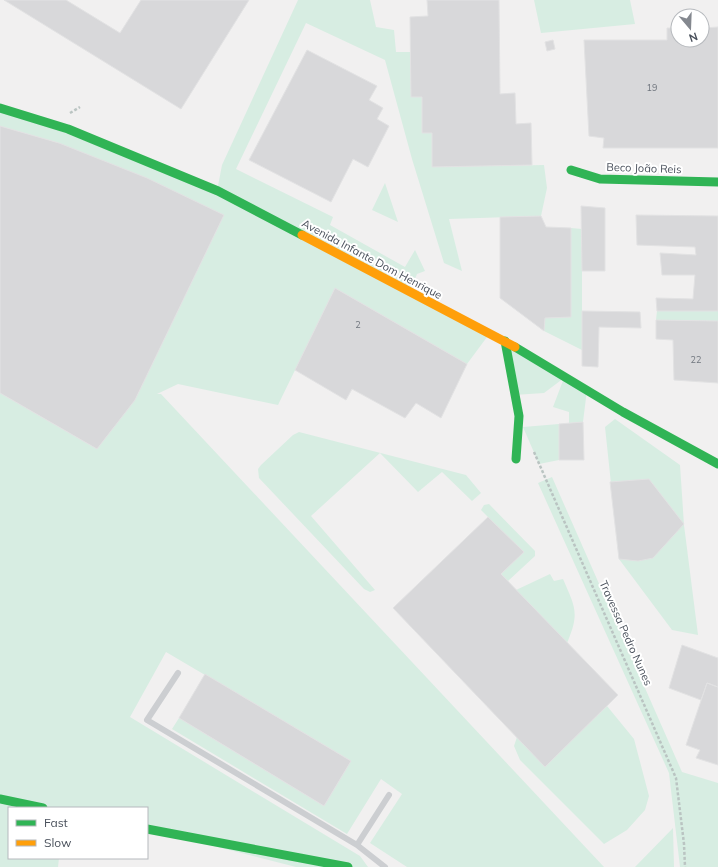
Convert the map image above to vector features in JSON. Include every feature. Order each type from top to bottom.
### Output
[{"type":"main road","name":"Avenida Infante Dom Henrique","points":[[0,108],[68,129],[218,192],[336,252],[409,293],[505,341],[623,412],[718,464]]},
{"type":"main road","name":"Beco João Reis","points":[[571,170],[600,178],[632,181],[718,182]]},
{"type":"main road","points":[[505,341],[519,416],[516,459]]},
{"type":"main road","points":[[0,799],[38,807]]},
{"type":"main road","points":[[148,829],[288,857],[348,867]]},
{"type":"lane","points":[[178,673],[147,720],[357,845],[385,867]]},
{"type":"lane","points":[[357,845],[389,795]]},
{"type":"path","name":"Travessa Pedro Nunes","points":[[531,445],[676,778],[684,844],[685,867]]},
{"type":"green space","points":[[298,0],[370,0],[376,27],[394,30],[396,52],[410,52],[411,97],[422,97],[422,133],[432,133],[432,167],[544,165],[547,188],[541,216],[449,219],[462,271],[444,263],[412,159],[385,60],[306,23],[236,169],[333,217],[330,225],[405,267],[415,250],[425,271],[417,274],[409,293],[490,333],[467,364],[335,288],[278,405],[178,384],[157,394],[161,394],[604,867],[407,867],[370,843],[402,794],[381,779],[347,834],[172,729],[179,718],[324,806],[351,761],[166,652],[130,717],[360,856],[368,867],[296,867],[148,829],[148,807],[8,807],[8,859],[59,859],[58,867],[0,867],[0,393],[97,449],[114,427],[59,143],[0,126],[0,108],[217,191],[222,165]]},
{"type":"green space","points":[[534,0],[630,0],[635,24],[541,33]]},
{"type":"green space","points":[[385,183],[398,222],[372,210]]},
{"type":"green space","points":[[571,228],[582,229],[582,350],[544,331],[545,318],[571,317]]},
{"type":"green space","points":[[657,311],[718,311],[718,321],[656,320]]},
{"type":"green space","points":[[505,341],[587,390],[583,422],[569,423],[569,412],[553,407],[564,378],[544,393],[514,395]]},
{"type":"green space","points":[[615,419],[680,465],[684,525],[698,635],[672,630],[619,559],[605,427]]},
{"type":"green space","points":[[559,424],[559,460],[539,464],[523,427]]},
{"type":"green space","points":[[299,432],[466,475],[481,493],[472,501],[442,472],[418,492],[380,453],[311,516],[375,590],[370,592],[364,589],[259,478],[258,469],[261,465],[293,435]]},
{"type":"green space","points":[[552,477],[682,772],[718,783],[718,867],[680,867],[669,773],[538,483]]},
{"type":"green space","points":[[489,504],[535,551],[535,556],[508,581],[501,574],[523,552],[481,510],[484,505]]},
{"type":"green space","points":[[550,574],[554,581],[563,579],[573,604],[575,617],[574,624],[567,643],[516,590]]},
{"type":"green space","points":[[607,706],[634,739],[649,796],[645,810],[627,830],[604,844],[520,760],[514,746],[517,737],[545,766]]},
{"type":"green space","points":[[673,828],[674,867],[635,867]]},
{"type":"building","points":[[4,0],[66,0],[120,33],[141,0],[249,0],[181,109]]},
{"type":"building","points":[[427,0],[499,0],[500,94],[515,93],[516,124],[531,123],[532,165],[432,167],[432,133],[422,133],[422,97],[411,97],[410,17],[428,16]]},
{"type":"building","points":[[718,27],[718,148],[603,148],[604,138],[589,136],[584,40],[667,40],[667,28],[670,28],[670,48],[710,48],[710,28]]},
{"type":"building","points":[[553,40],[555,49],[547,51],[545,42]]},
{"type":"building","points":[[307,50],[377,86],[369,100],[383,108],[377,119],[389,126],[368,167],[353,159],[331,202],[249,160]]},
{"type":"building","points":[[0,126],[59,143],[147,178],[224,215],[135,400],[97,449],[0,393]]},
{"type":"building","points":[[581,206],[605,208],[605,271],[582,271]]},
{"type":"building","points":[[636,215],[718,216],[718,311],[657,311],[656,298],[693,299],[695,275],[662,275],[660,253],[696,255],[695,247],[637,245]]},
{"type":"building","points":[[541,216],[546,227],[571,228],[571,317],[545,318],[544,331],[500,298],[500,217]]},
{"type":"building","points":[[335,288],[467,364],[441,418],[416,403],[405,418],[352,389],[346,400],[295,370]]},
{"type":"building","points":[[582,311],[640,312],[641,328],[599,327],[598,367],[582,366]]},
{"type":"building","points":[[656,320],[718,321],[718,383],[674,380],[673,340],[656,339]]},
{"type":"building","points":[[583,422],[584,460],[559,460],[559,424]]},
{"type":"building","points":[[649,479],[684,524],[653,558],[638,561],[619,559],[610,482]]},
{"type":"building","points":[[488,517],[524,552],[501,574],[618,695],[545,767],[393,608]]},
{"type":"building","points":[[682,645],[718,658],[718,687],[707,683],[701,700],[669,688]]},
{"type":"building","points":[[205,674],[351,761],[324,806],[179,718]]},
{"type":"building","points":[[707,683],[718,687],[718,765],[696,758],[700,750],[686,745]]},
{"type":"traffic: fast","points":[[0,108],[68,129],[218,191],[302,235]]},
{"type":"traffic: fast","points":[[571,170],[600,179],[718,182]]},
{"type":"traffic: fast","points":[[505,341],[519,416],[516,459]]},
{"type":"traffic: fast","points":[[515,347],[623,412],[718,464]]},
{"type":"traffic: fast","points":[[0,799],[38,807]]},
{"type":"traffic: fast","points":[[148,829],[348,867]]},
{"type":"traffic: slow","points":[[302,235],[515,347]]}]
